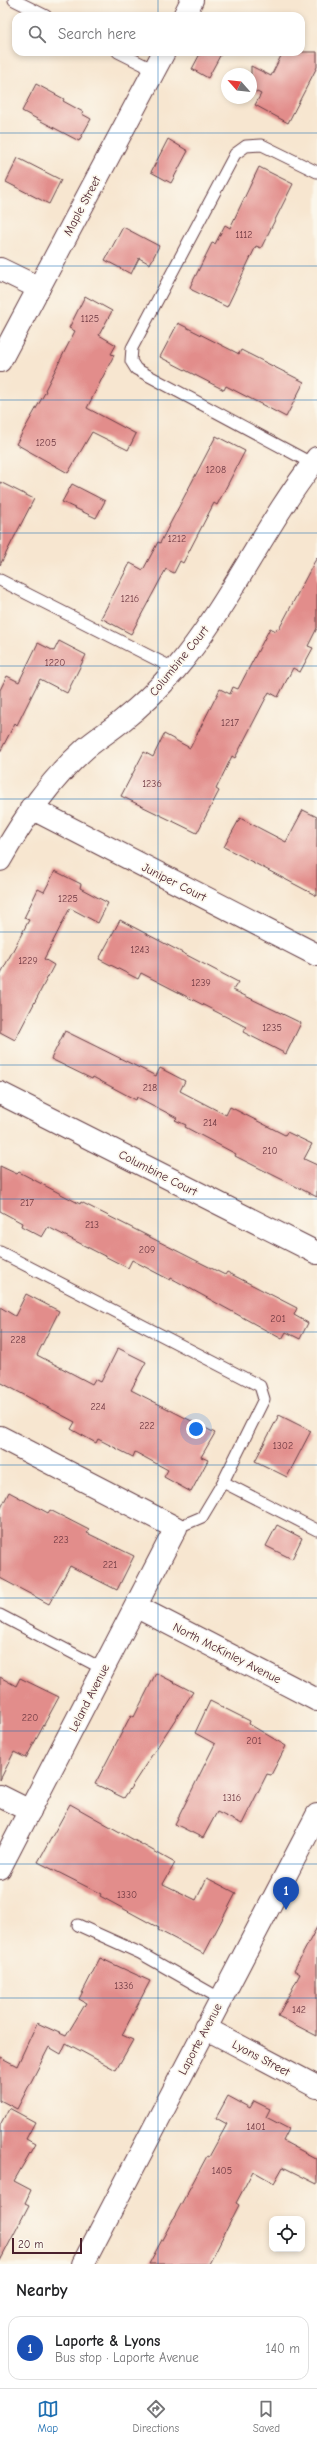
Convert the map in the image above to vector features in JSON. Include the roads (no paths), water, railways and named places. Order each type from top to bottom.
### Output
[{"type":"street","points":[[186,12],[192,0]]},
{"type":"street","name":"Maple Street","points":[[0,361],[159,61]]},
{"type":"street","points":[[0,268],[39,288]]},
{"type":"street","name":"Columbine Court","points":[[0,860],[31,808],[68,765],[147,700],[175,669],[212,621],[315,461]]},
{"type":"street","name":"Juniper Court","points":[[31,808],[317,955]]},
{"type":"street","name":"Columbine Court","points":[[0,1093],[317,1253]]},
{"type":"street","points":[[0,1437],[176,1528]]},
{"type":"street","name":"Leland Avenue","points":[[0,1868],[103,1669],[137,1607],[176,1528]]},
{"type":"street","name":"North McKinley Avenue","points":[[137,1607],[317,1700]]},
{"type":"street","points":[[0,1796],[30,1811]]},
{"type":"street","name":"Laporte Avenue","points":[[83,2264],[317,1815]]},
{"type":"street","name":"Lyons Street","points":[[205,2028],[317,2087]]},
{"type":"lane","points":[[14,0],[38,12]]},
{"type":"lane","points":[[136,56],[159,61]]},
{"type":"lane","points":[[315,461],[136,369],[131,361],[132,348],[235,154],[246,146],[262,145],[317,172]]},
{"type":"lane","points":[[0,580],[175,669]]},
{"type":"lane","points":[[0,1252],[260,1386],[264,1399],[222,1482],[202,1517],[176,1528]]},
{"type":"lane","points":[[222,1482],[317,1530]]},
{"type":"lane","points":[[0,1615],[103,1669]]},
{"type":"lane","points":[[78,1925],[140,1954],[221,1999]]},
{"type":"place","name":"Laporte & Lyons","points":[[286,1910]]}]
